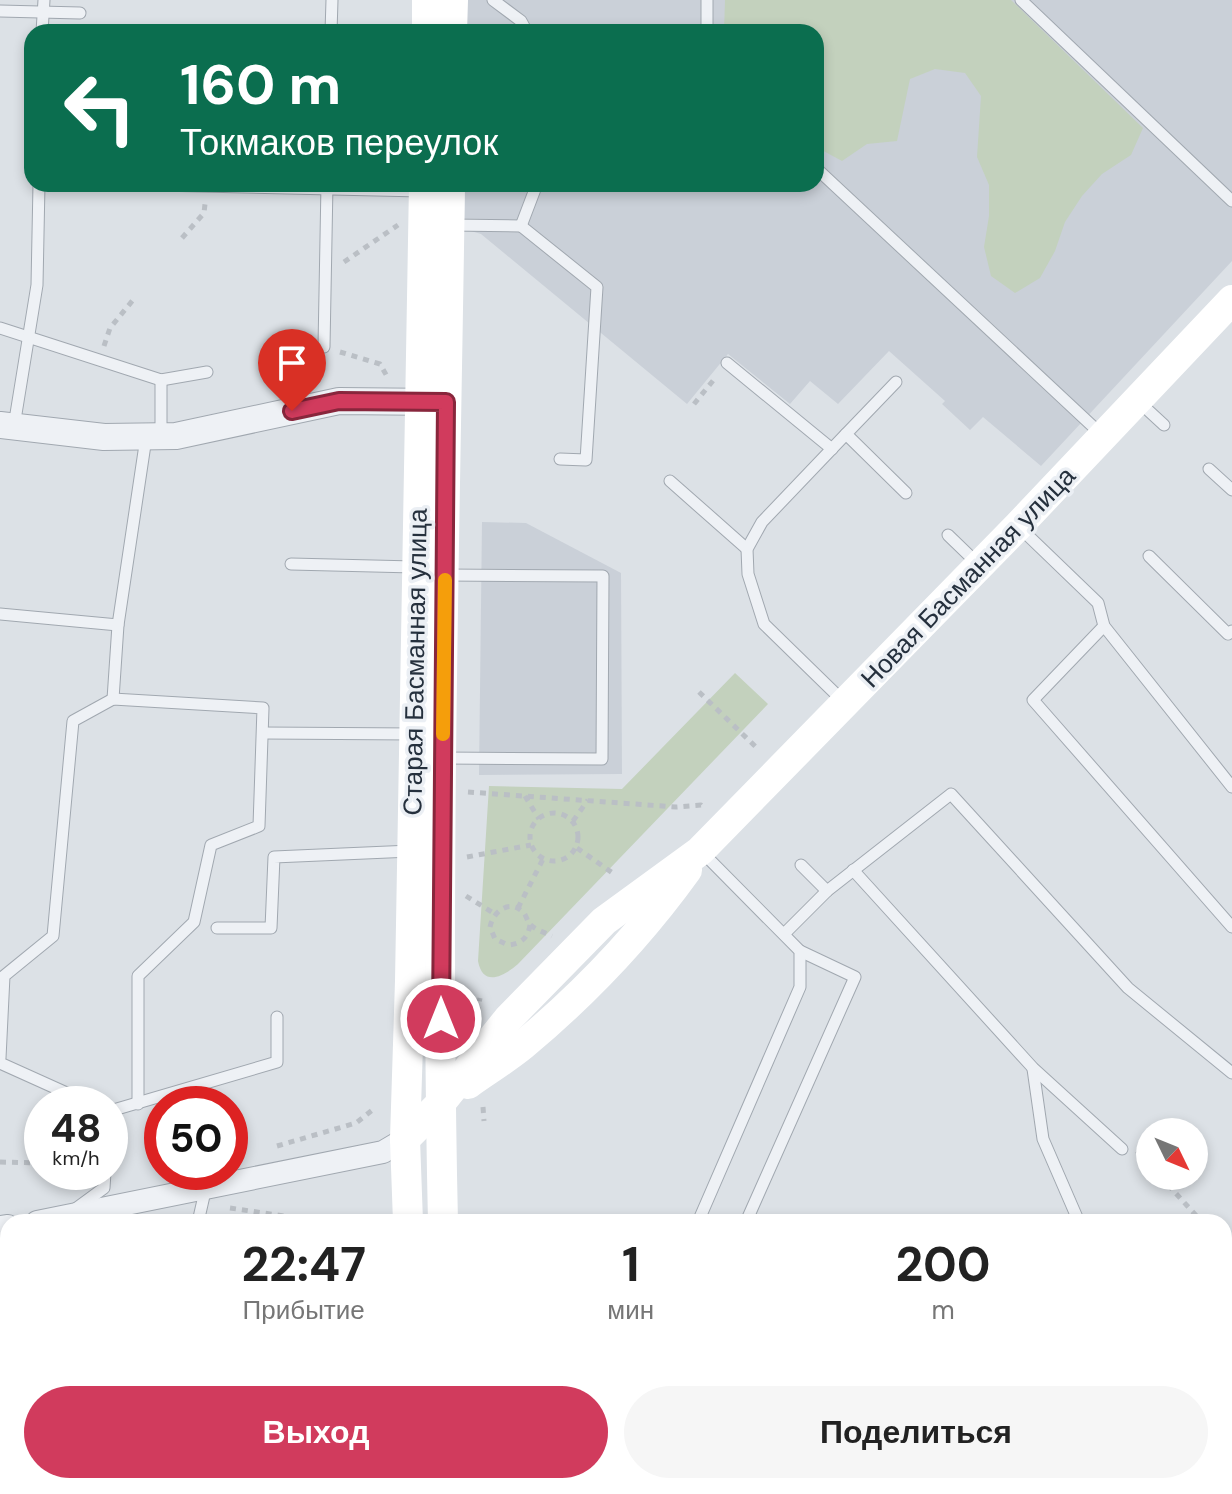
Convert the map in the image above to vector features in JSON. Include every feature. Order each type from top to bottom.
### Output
[{"type":"main road","points":[[427,0],[427,24]]},
{"type":"main road","points":[[452,24],[453,0]]},
{"type":"main road","name":"Старая Басманная улица","points":[[433,192],[431,571],[443,758],[440,1104],[443,1214]]},
{"type":"main road","name":"Старая Басманная улица","points":[[433,402],[449,225],[435,192]]},
{"type":"main road","name":"Новая Басманная улица","points":[[405,1139],[440,1104],[523,1046],[584,988],[655,915],[700,851],[1018,526],[1232,300]]},
{"type":"main road","name":"Старая Басманная улица","points":[[408,1214],[405,1139],[414,734],[431,571]]},
{"type":"street","points":[[7,427],[104,437],[153,437],[191,433],[339,401],[433,402]]},
{"type":"street","points":[[248,1179],[383,1152],[405,1139]]},
{"type":"street","points":[[83,1214],[192,1190]]},
{"type":"lane","points":[[331,24],[332,0]]},
{"type":"lane","points":[[493,0],[523,24]]},
{"type":"lane","points":[[707,0],[707,24]]},
{"type":"lane","points":[[1021,0],[1232,201]]},
{"type":"lane","points":[[0,11],[43,6],[80,13]]},
{"type":"lane","points":[[824,175],[1103,437]]},
{"type":"lane","points":[[7,427],[30,338],[37,285],[39,192]]},
{"type":"lane","points":[[324,347],[326,192]]},
{"type":"lane","points":[[521,226],[534,192]]},
{"type":"lane","points":[[449,225],[521,226],[597,287],[586,460],[560,459]]},
{"type":"lane","points":[[0,328],[161,380],[207,372]]},
{"type":"lane","points":[[727,363],[832,449]]},
{"type":"lane","points":[[113,699],[118,625],[161,380]]},
{"type":"lane","points":[[845,704],[764,624],[748,574],[747,549],[762,522],[896,382]]},
{"type":"lane","points":[[1138,401],[1164,425]]},
{"type":"lane","points":[[846,434],[906,493]]},
{"type":"lane","points":[[1209,469],[1232,490]]},
{"type":"lane","points":[[670,481],[747,549]]},
{"type":"lane","points":[[1018,526],[1098,603],[1104,626],[1232,787]]},
{"type":"lane","points":[[948,535],[979,566]]},
{"type":"lane","points":[[1149,556],[1228,634],[1232,631]]},
{"type":"lane","points":[[291,564],[603,576],[602,759],[443,758]]},
{"type":"lane","points":[[0,614],[118,625]]},
{"type":"lane","points":[[1104,626],[1033,700],[1232,927]]},
{"type":"lane","points":[[54,1086],[0,1060],[4,976],[53,936],[73,721],[113,699],[263,708],[259,826],[211,845],[194,922],[138,976],[138,1104]]},
{"type":"lane","points":[[263,733],[414,734]]},
{"type":"lane","points":[[784,934],[827,891],[951,794],[1128,988],[1232,1073]]},
{"type":"lane","points":[[217,928],[271,928],[274,857],[411,851]]},
{"type":"lane","points":[[700,851],[800,951],[855,977],[750,1214]]},
{"type":"lane","points":[[801,865],[827,891]]},
{"type":"lane","points":[[853,870],[1033,1068],[1122,1149]]},
{"type":"lane","points":[[701,1214],[800,987],[800,951]]},
{"type":"lane","points":[[128,1106],[277,1062],[277,1017]]},
{"type":"lane","points":[[1033,1068],[1043,1139],[1076,1214]]},
{"type":"lane","points":[[70,1214],[101,1190]]},
{"type":"lane","points":[[200,1214],[205,1190]]},
{"type":"path","points":[[182,238],[204,213],[205,192]]},
{"type":"path","points":[[325,275],[404,221]]},
{"type":"path","points":[[99,360],[110,328],[133,300]]},
{"type":"path","points":[[694,404],[727,363]]},
{"type":"path","points":[[380,364],[388,378]]},
{"type":"path","points":[[699,692],[757,748]]},
{"type":"path","points":[[467,792],[676,807],[701,805]]},
{"type":"path","points":[[525,796],[539,819]]},
{"type":"path","points":[[573,821],[588,800]]},
{"type":"path","points":[[556,813],[573,821],[578,830],[577,848],[562,861],[543,859],[531,845],[532,826],[547,814],[556,813]]},
{"type":"path","points":[[467,857],[531,845]]},
{"type":"path","points":[[577,848],[614,874]]},
{"type":"path","points":[[518,908],[543,859]]},
{"type":"path","points":[[466,896],[495,914]]},
{"type":"path","points":[[506,907],[518,908],[528,918],[530,925],[526,938],[508,945],[495,939],[491,920],[495,914],[506,907]]},
{"type":"path","points":[[530,925],[553,936]]},
{"type":"path","points":[[477,1013],[480,998]]},
{"type":"path","points":[[483,1102],[484,1121]]},
{"type":"path","points":[[274,1147],[356,1123],[376,1107]]},
{"type":"path","points":[[0,1162],[24,1163]]},
{"type":"path","points":[[1173,1190],[1195,1214]]},
{"type":"shaded area","points":[[467,0],[1232,0],[1232,261],[1041,466],[983,417],[970,430],[942,404],[945,401],[889,351],[838,404],[810,381],[790,404],[728,354],[687,404],[481,234],[464,229],[465,192],[824,192],[824,24],[466,24]]},
{"type":"shaded area","points":[[482,522],[526,523],[621,573],[622,774],[479,775]]},
{"type":"green space","points":[[725,0],[1011,0],[1143,128],[1131,155],[1102,174],[1082,196],[1065,222],[1055,251],[1040,278],[1015,293],[991,276],[984,247],[989,216],[989,185],[977,157],[981,96],[965,73],[935,69],[910,79],[897,141],[867,144],[842,161],[824,151],[824,24],[724,24]]},
{"type":"green space","points":[[735,673],[768,704],[518,964],[495,977],[484,975],[478,961],[489,786],[622,789]]},
{"type":"slow traffic","points":[[443,734],[445,580]]},
{"type":"route","points":[[292,411],[339,401],[446,402],[441,1019]]}]
